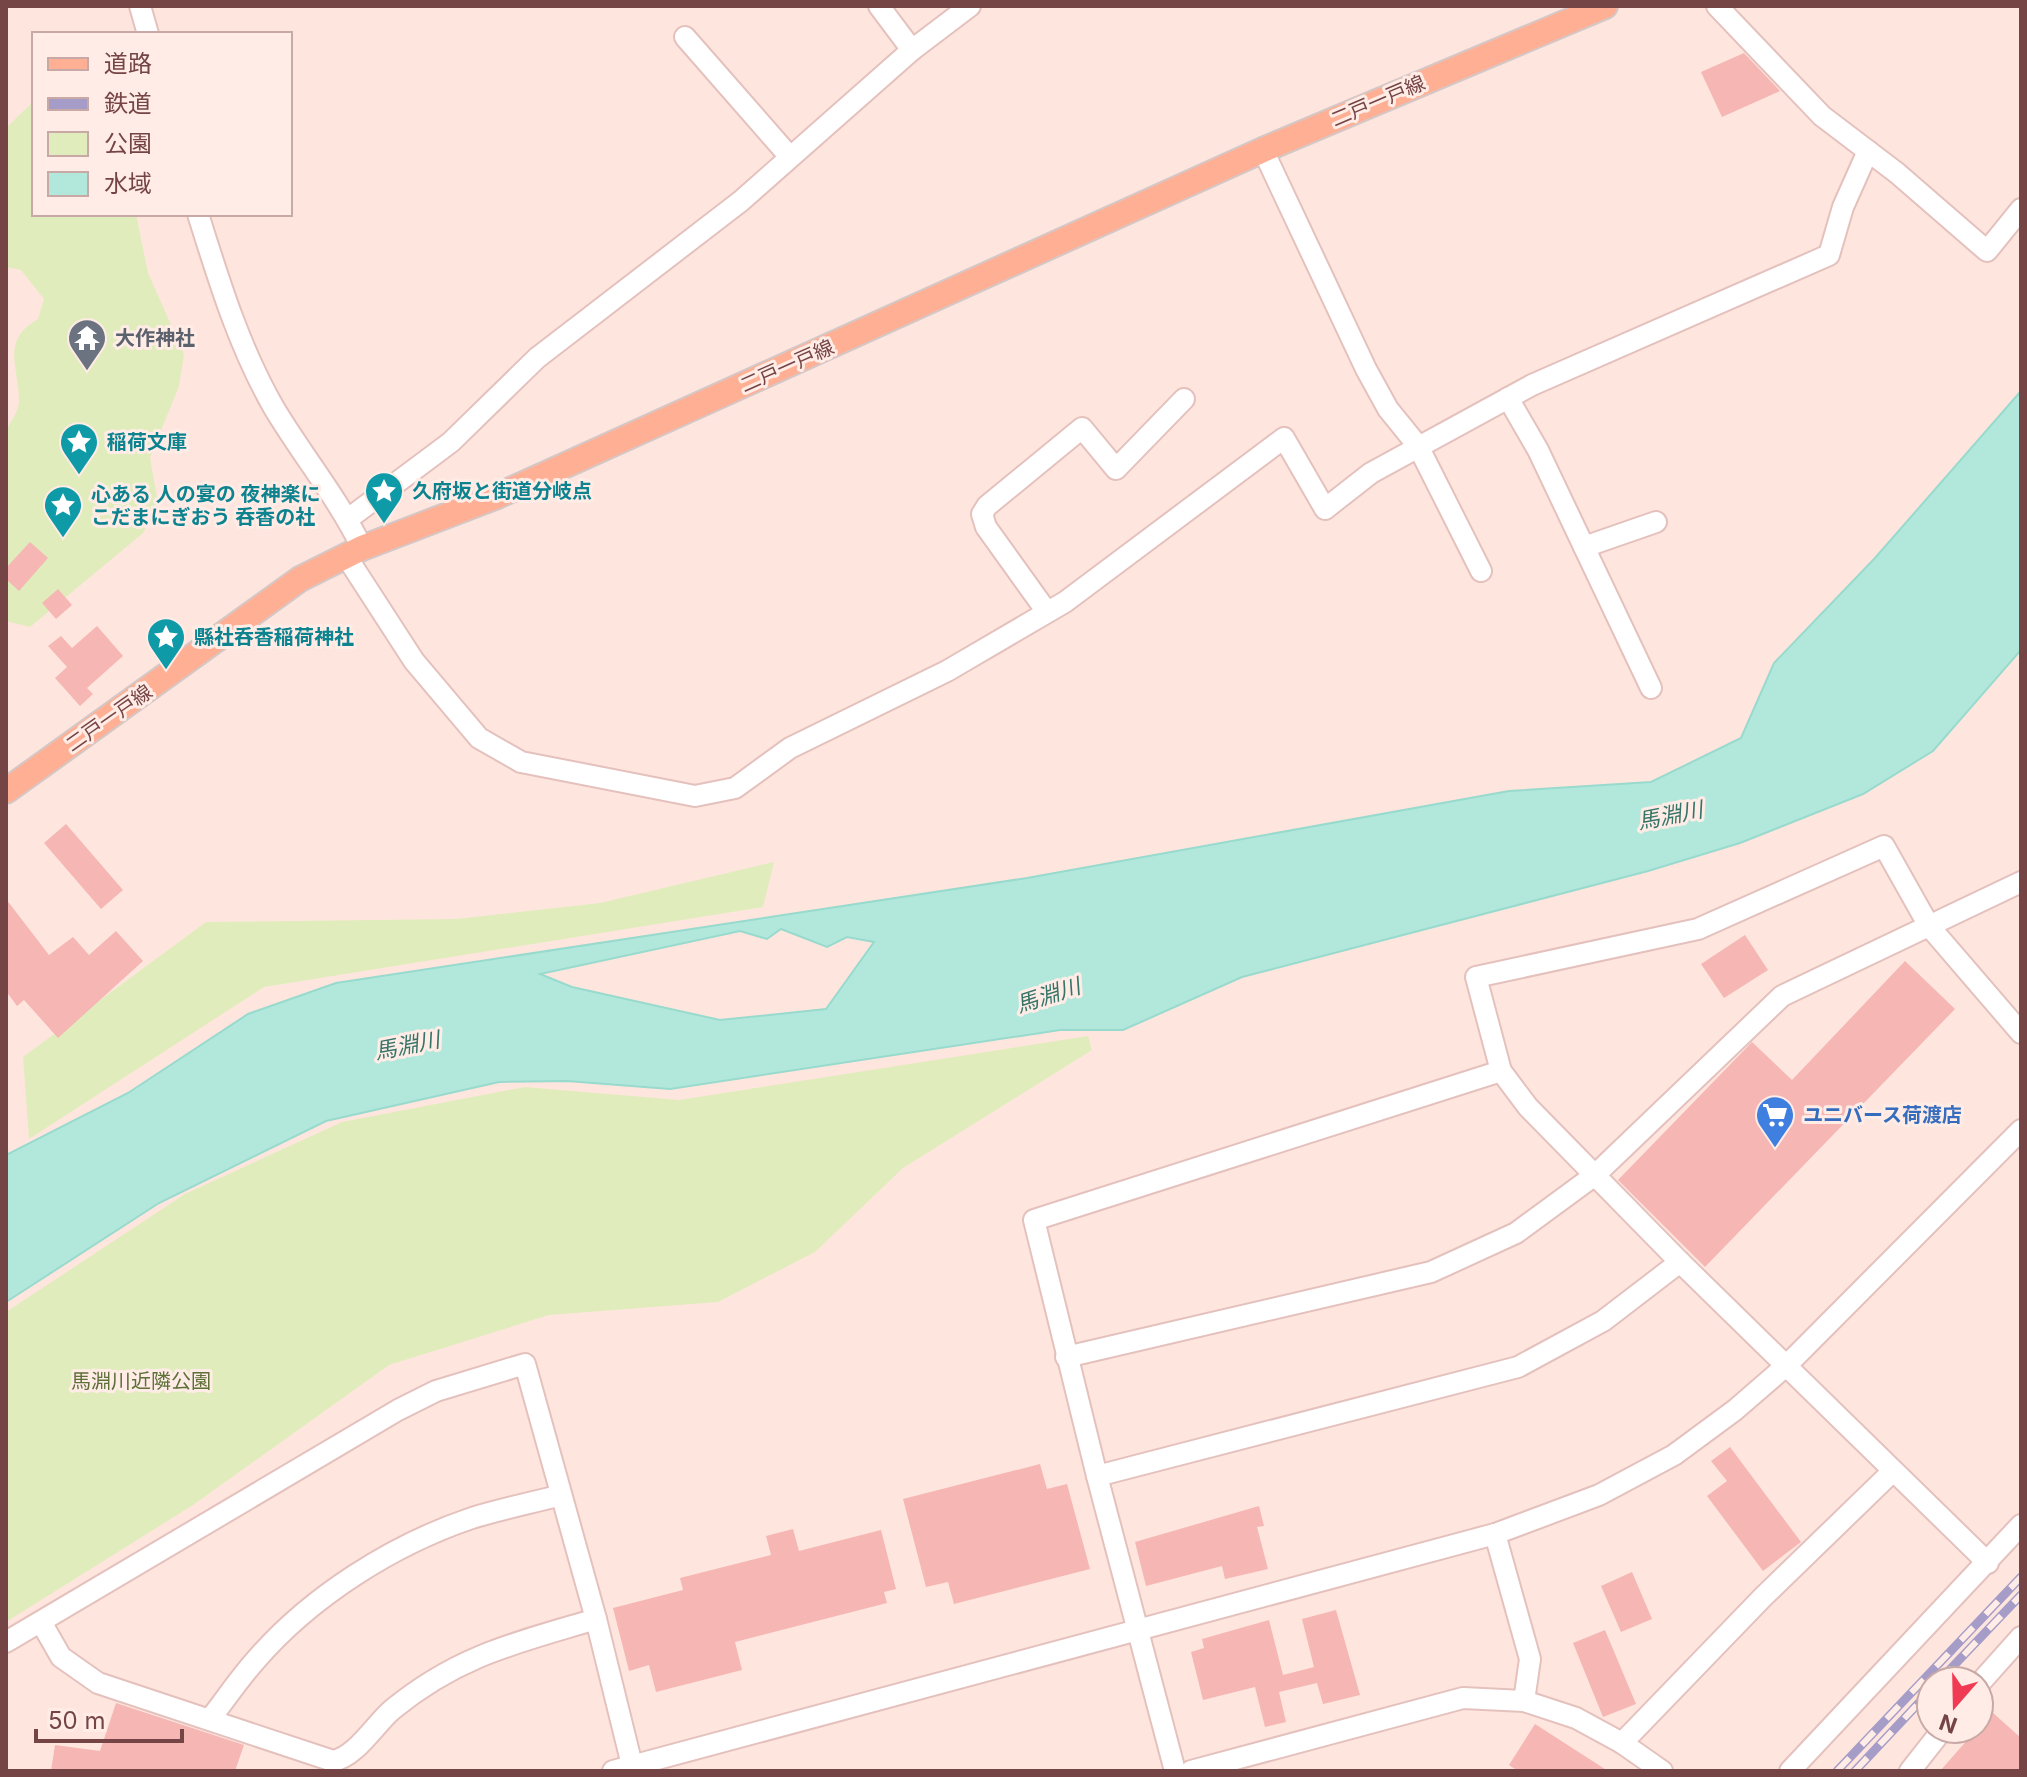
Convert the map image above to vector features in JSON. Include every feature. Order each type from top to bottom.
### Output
[{"type":"main road","name":"二戸一戸線","points":[[6,791],[300,579],[354,552],[495,497],[1263,150],[1605,6]]},
{"type":"street","points":[[140,6],[147,32]]},
{"type":"street","points":[[879,6],[912,50]]},
{"type":"street","points":[[348,519],[451,442],[537,358],[741,201],[912,50],[970,6]]},
{"type":"street","points":[[1717,6],[1822,116],[1987,251],[2021,209]]},
{"type":"street","points":[[685,37],[790,157]]},
{"type":"street","points":[[1263,150],[1366,369],[1388,409],[1418,446],[1481,571]]},
{"type":"street","points":[[199,216],[239,339],[273,406],[348,519],[354,552],[414,661],[479,738],[521,762],[695,796],[735,788],[790,748],[947,671],[1047,612],[1284,438],[1325,509],[1371,473],[1508,398],[1764,280],[1829,255],[1843,207],[1868,151]]},
{"type":"street","points":[[1508,398],[1538,450],[1651,688]]},
{"type":"street","points":[[1047,612],[986,527],[982,514],[987,506],[1082,428],[1116,469],[1184,399]]},
{"type":"street","points":[[1584,547],[1656,522]]},
{"type":"street","points":[[1988,1563],[1680,1262],[1528,1107],[1501,1071],[1476,977],[1698,929],[1884,846],[1929,926],[2021,1033]]},
{"type":"street","points":[[1066,1357],[1431,1272],[1516,1233],[1595,1175],[1782,996],[2021,882]]},
{"type":"street","points":[[1175,1771],[1066,1357],[1034,1220],[1501,1071]]},
{"type":"street","points":[[6,1642],[243,1498],[398,1410],[436,1391],[525,1364],[596,1619],[622,1768],[1495,1534],[1599,1495],[1674,1455],[1735,1410],[1787,1365],[2021,1130]]},
{"type":"street","points":[[1097,1476],[1518,1367],[1603,1321],[1680,1262]]},
{"type":"street","points":[[1622,1743],[1763,1597],[1893,1471]]},
{"type":"street","points":[[210,1719],[255,1660],[297,1619],[350,1579],[414,1542],[471,1519],[561,1495]]},
{"type":"street","points":[[1790,1771],[2021,1525]]},
{"type":"street","points":[[1495,1534],[1530,1659],[1524,1701]]},
{"type":"street","points":[[41,1622],[61,1657],[81,1674],[98,1683],[333,1761],[343,1759],[383,1717],[422,1686],[457,1664],[596,1619]]},
{"type":"street","points":[[1995,1666],[2021,1637]]},
{"type":"street","points":[[1191,1771],[1463,1698],[1524,1701],[1576,1718],[1622,1743],[1662,1771]]},
{"type":"street","points":[[1910,1771],[1930,1745]]},
{"type":"green space","points":[[32,103],[32,216],[136,216],[148,273],[184,354],[179,386],[150,458],[158,503],[143,533],[30,627],[6,621],[6,431],[19,402],[15,345],[26,327],[38,319],[44,299],[21,270],[6,267],[6,128]]},
{"type":"green space","points":[[774,862],[763,907],[264,987],[29,1139],[23,1057],[206,922],[456,919],[600,903]]},
{"type":"green space","name":"馬淵川近隣公園","points":[[1088,1036],[1092,1050],[903,1168],[815,1252],[718,1302],[549,1315],[389,1365],[193,1505],[6,1622],[6,1312],[185,1194],[342,1122],[525,1087],[679,1100]]},
{"type":"water","name":"馬淵川","points":[[2021,391],[2021,650],[1933,751],[1863,794],[1740,843],[1648,871],[1242,977],[1123,1030],[1060,1030],[670,1089],[567,1081],[499,1082],[326,1121],[159,1203],[6,1302],[6,1155],[128,1093],[248,1014],[336,983],[1027,878],[1509,791],[1651,782],[1741,738],[1774,663],[1875,558]],"holes":[[[781,929],[827,947],[847,937],[874,942],[826,1009],[720,1020],[572,987],[540,974],[740,931],[767,939]]]},
{"type":"building","points":[[1744,53],[1780,91],[1722,117],[1701,72]]},
{"type":"building","points":[[30,542],[48,558],[19,591],[6,579],[6,568]]},
{"type":"building","points":[[58,589],[72,605],[56,619],[42,603]]},
{"type":"building","points":[[97,626],[123,656],[87,688],[93,694],[80,706],[55,678],[67,667],[48,646],[61,636],[72,648]]},
{"type":"building","points":[[66,824],[123,890],[101,909],[44,843]]},
{"type":"building","points":[[6,899],[49,955],[73,937],[89,955],[116,931],[143,961],[58,1038],[24,1000],[17,1006],[6,991]]},
{"type":"building","points":[[1745,935],[1768,970],[1724,998],[1701,964]]},
{"type":"building","points":[[1905,961],[1955,1009],[1705,1267],[1618,1180],[1752,1042],[1792,1080]]},
{"type":"building","points":[[1730,1447],[1801,1542],[1763,1571],[1707,1496],[1727,1481],[1711,1461]]},
{"type":"building","points":[[1040,1464],[1047,1489],[1067,1484],[1090,1569],[954,1604],[948,1582],[926,1587],[903,1499]]},
{"type":"building","points":[[1259,1506],[1264,1526],[1257,1527],[1268,1569],[1225,1579],[1222,1566],[1146,1586],[1135,1542]]},
{"type":"building","points":[[793,1529],[799,1551],[881,1530],[896,1589],[884,1592],[887,1603],[735,1642],[742,1670],[656,1692],[649,1665],[629,1671],[613,1608],[683,1590],[680,1578],[771,1555],[766,1536]]},
{"type":"building","points":[[1632,1572],[1652,1619],[1621,1632],[1601,1586]]},
{"type":"building","points":[[1336,1610],[1360,1695],[1323,1704],[1317,1683],[1279,1692],[1286,1722],[1265,1727],[1255,1687],[1203,1700],[1191,1652],[1204,1648],[1202,1639],[1269,1620],[1283,1675],[1314,1667],[1302,1619]]},
{"type":"building","points":[[1605,1630],[1636,1704],[1603,1717],[1573,1643]]},
{"type":"building","points":[[116,1703],[244,1745],[235,1771],[51,1771],[55,1745],[100,1751]]},
{"type":"building","points":[[1995,1715],[2021,1738],[2021,1771],[1940,1771],[1963,1745],[1995,1745]]},
{"type":"building","points":[[1535,1724],[1608,1771],[1518,1771],[1509,1765]]},
{"type":"railway","points":[[1837,1771],[2021,1577]]},
{"type":"railway","points":[[1954,1665],[2021,1595]]},
{"type":"railway","points":[[1855,1771],[1915,1707]]},
{"type":"place","name":"大作神社","points":[[87,372]]},
{"type":"place","name":"稲荷文庫","points":[[79,476]]},
{"type":"place","name":"久府坂と街道分岐点","points":[[384,525]]},
{"type":"place","name":"心ある 人の宴の 夜神楽に こだまにぎおう 呑香の社","points":[[63,539]]},
{"type":"place","name":"縣社呑香稲荷神社","points":[[166,671]]},
{"type":"place","name":"ユニバース荷渡店","points":[[1775,1149]]}]
